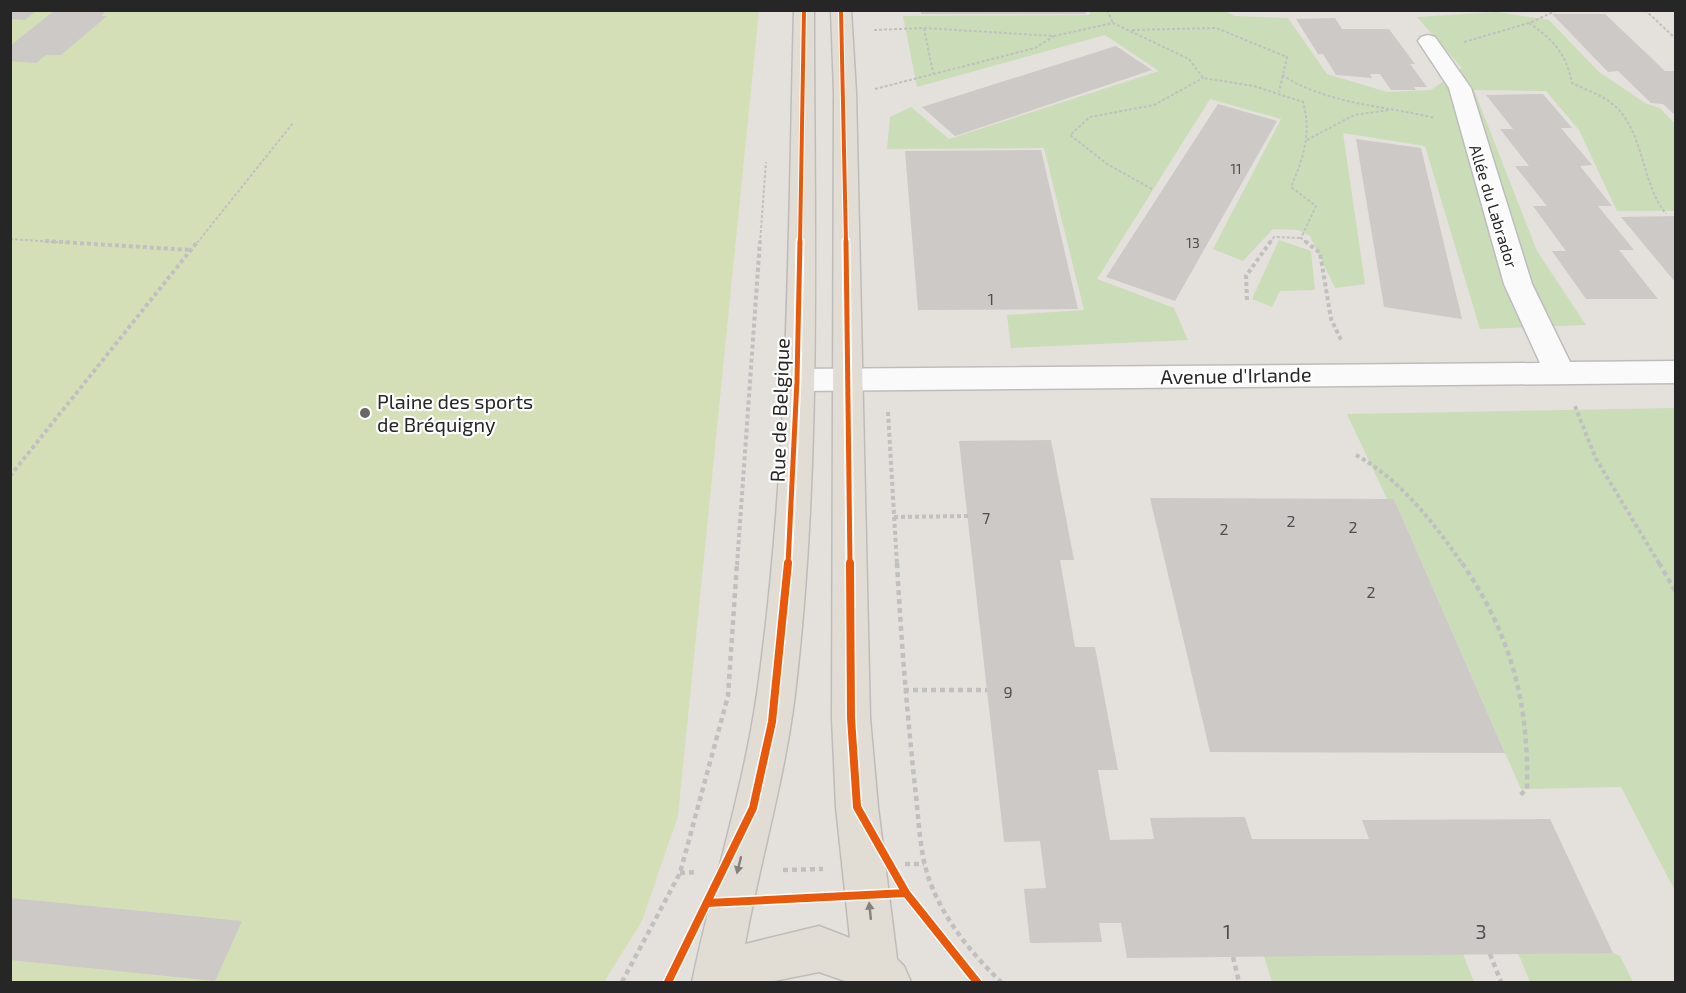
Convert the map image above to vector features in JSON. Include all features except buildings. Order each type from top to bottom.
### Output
[{"type":"main road","name":"Rue de Belgique","points":[[715,982],[738,872],[765,762],[776,691],[791,534],[797,380],[804,10]]},
{"type":"main road","points":[[841,20],[845,92],[851,718],[853,764],[865,867],[882,976]]},
{"type":"main road","points":[[731,982],[754,963],[819,949],[882,976]]},
{"type":"street","name":"Allée du Labrador","points":[[1431,46],[1460,88],[1470,129],[1522,297],[1560,373]]},
{"type":"street","name":"Avenue d'Irlande","points":[[797,380],[1676,372]]},
{"type":"path","points":[[1107,10],[1113,23]]},
{"type":"path","points":[[1431,46],[1529,23],[1558,10]]},
{"type":"path","points":[[1645,10],[1676,39]]},
{"type":"path","points":[[841,20],[1054,36],[1113,23],[1132,30],[1189,59],[1203,78]]},
{"type":"path","points":[[1529,23],[1557,42],[1568,64],[1572,82],[1617,107],[1628,122],[1646,178],[1666,214]]},
{"type":"path","points":[[924,28],[933,73]]},
{"type":"path","points":[[1132,30],[1216,28],[1287,57],[1279,92]]},
{"type":"path","points":[[845,92],[886,88],[933,73],[1035,48],[1054,36]]},
{"type":"path","points":[[1282,75],[1298,87],[1325,98],[1399,109],[1470,129]]},
{"type":"path","points":[[1152,189],[1107,164],[1070,135],[1090,117],[1154,105],[1203,78],[1238,81],[1279,92],[1304,102],[1309,116],[1306,152],[1291,187],[1316,206],[1301,238]]},
{"type":"path","points":[[1307,140],[1336,120],[1361,111],[1399,109]]},
{"type":"path","points":[[10,476],[293,123]]},
{"type":"path","points":[[622,982],[680,873],[728,696],[767,150]]},
{"type":"path","points":[[1247,300],[1246,276],[1274,237],[1301,238],[1320,253],[1331,319],[1360,374]]},
{"type":"path","points":[[10,239],[191,250]]},
{"type":"path","points":[[1560,373],[1572,396],[1596,459],[1676,592]]},
{"type":"path","points":[[886,379],[904,690],[924,864],[930,884],[944,914],[966,947],[1001,982]]},
{"type":"path","points":[[1356,454],[1395,483],[1430,523],[1478,592],[1506,644],[1526,726],[1527,789],[1518,797]]},
{"type":"path","points":[[894,517],[968,516]]},
{"type":"path","points":[[904,690],[987,690]]},
{"type":"path","points":[[680,873],[924,864]]},
{"type":"path","points":[[1490,954],[1501,982]]},
{"type":"path","points":[[1233,957],[1239,982]]},
{"type":"green space","name":"Plaine des sports de Bréquigny","points":[[11,11],[759,11],[678,816],[642,921],[604,982],[11,982]]},
{"type":"green space","points":[[1089,11],[1227,12],[1234,16],[1288,18],[1327,74],[1387,92],[1431,90],[1462,68],[1417,17],[1497,12],[1549,20],[1599,72],[1645,103],[1660,108],[1675,124],[1675,211],[1617,211],[1579,130],[1546,91],[1474,90],[1537,251],[1586,325],[1480,329],[1425,146],[1343,133],[1365,284],[1335,288],[1310,236],[1298,230],[1273,229],[1243,261],[1213,249],[1281,119],[1210,99],[1097,279],[1174,308],[1188,340],[1011,348],[1007,315],[1084,310],[1044,148],[887,149],[890,117],[911,107],[949,139],[1159,71],[1105,35],[917,87],[903,16],[1090,15]]},
{"type":"green space","points":[[1279,240],[1311,251],[1315,290],[1280,291],[1272,307],[1252,299]]},
{"type":"green space","points":[[1675,408],[1675,891],[1621,787],[1521,789],[1394,499],[1387,499],[1347,414]]},
{"type":"green space","points":[[1518,953],[1613,953],[1620,956],[1633,982],[1530,982]]},
{"type":"green space","points":[[1463,954],[1474,982],[1272,982],[1264,956]]},
{"type":"cycle path","points":[[668,982],[753,808],[772,722],[791,534],[797,380],[804,10]]},
{"type":"cycle path","points":[[841,10],[845,92],[851,718],[857,807],[906,893],[977,982]]},
{"type":"cycle path","points":[[707,903],[906,893]]},
{"type":"place","name":"Plaine des sports de Bréquigny","points":[[365,413]]}]
